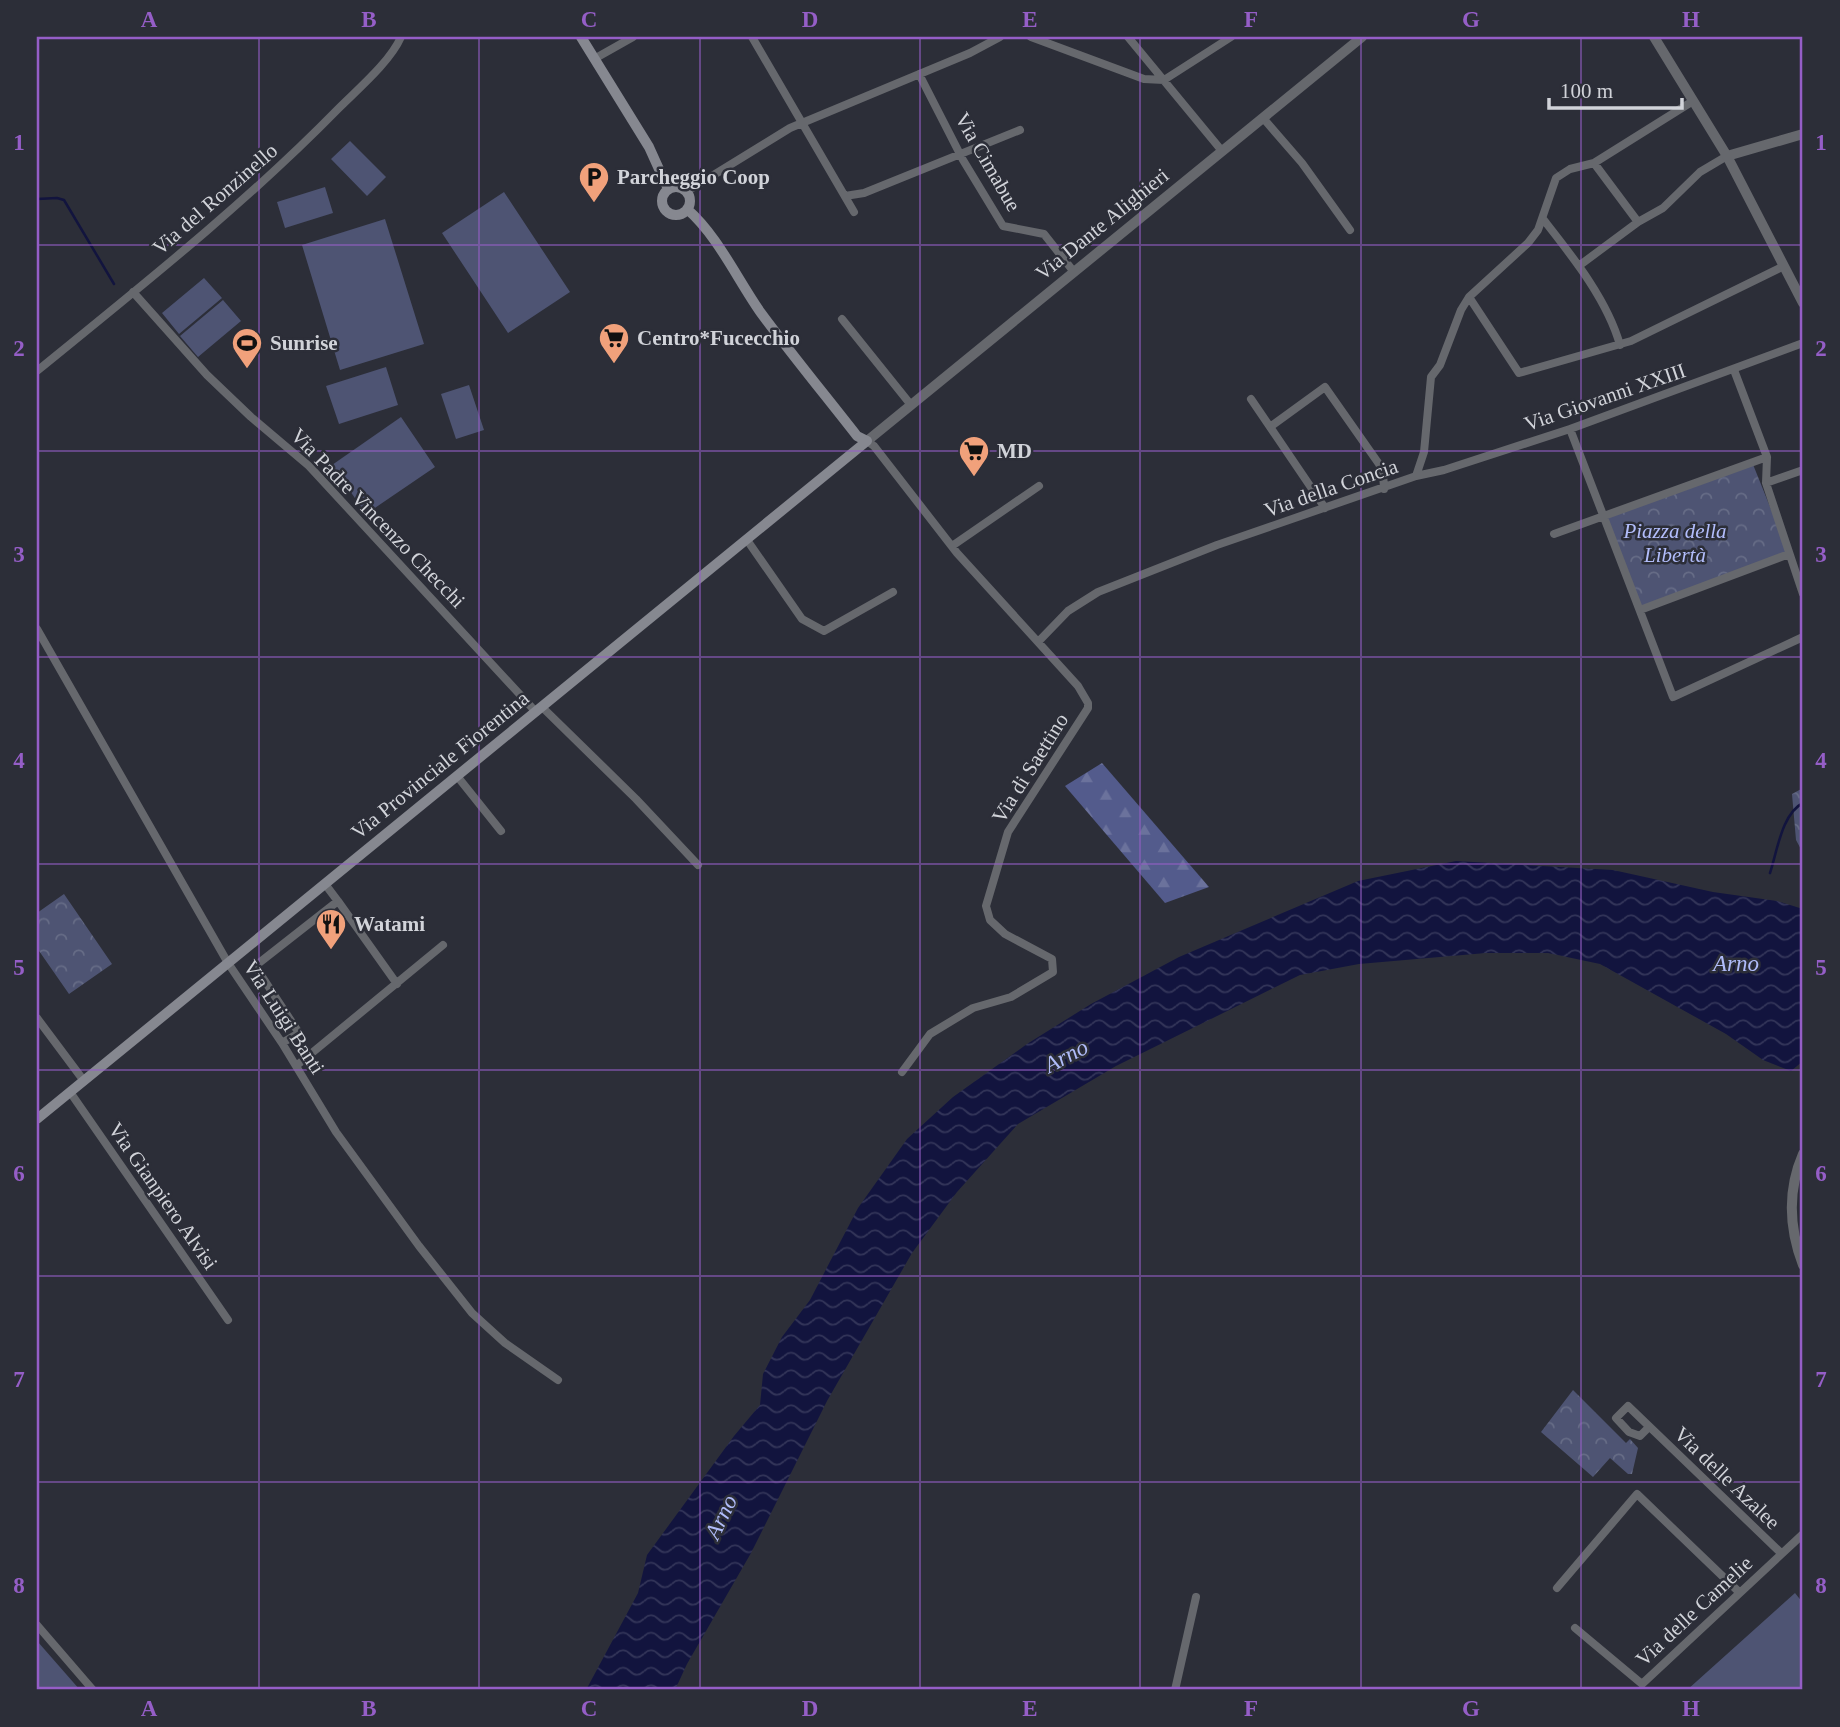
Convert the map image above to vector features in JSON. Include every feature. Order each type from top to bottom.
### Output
[{"type":"main road","points":[[581,37],[649,147],[668,189]]},
{"type":"main road","points":[[676,187],[686,191],[690,200],[687,209],[675,214],[666,211],[662,199],[668,189],[676,187]]},
{"type":"main road","points":[[687,209],[713,240],[761,313],[858,436],[867,441]]},
{"type":"main road","name":"Via Provinciale Fiorentina","points":[[37,1119],[867,441]]},
{"type":"street","name":"Via del Ronzinello","points":[[37,372],[272,176],[360,87],[396,47],[401,37]]},
{"type":"street","points":[[594,59],[633,37]]},
{"type":"street","points":[[752,37],[854,212]]},
{"type":"street","points":[[686,191],[790,128],[970,53],[1000,37]]},
{"type":"street","points":[[1031,37],[1144,79],[1164,80],[1231,37]]},
{"type":"street","points":[[1128,37],[1222,151]]},
{"type":"street","points":[[1654,37],[1727,156],[1803,303]]},
{"type":"street","name":"Via Dante Alighieri","points":[[867,441],[1263,118],[1355,39]]},
{"type":"street","name":"Via Cimabue","points":[[919,74],[960,154],[1003,226],[1044,234],[1074,272]]},
{"type":"street","name":"Via della Concia","points":[[1038,642],[1068,611],[1098,592],[1217,545],[1416,476],[1424,452],[1431,377],[1440,365],[1461,310],[1469,297],[1528,243],[1538,230],[1556,178],[1570,169],[1594,163],[1693,101]]},
{"type":"street","points":[[1263,118],[1302,163],[1350,230]]},
{"type":"street","points":[[845,196],[864,193],[1020,130]]},
{"type":"street","points":[[1580,265],[1663,208],[1700,172],[1727,156],[1803,134]]},
{"type":"street","points":[[1594,163],[1639,222]]},
{"type":"street","points":[[1542,219],[1580,265],[1616,331],[1620,345]]},
{"type":"street","points":[[1469,297],[1520,373],[1620,345],[1784,266]]},
{"type":"street","name":"Via Padre Vincenzo Checchi","points":[[133,292],[207,375],[309,466],[539,710],[636,799],[698,865]]},
{"type":"street","points":[[842,319],[911,405]]},
{"type":"street","name":"Via Giovanni XXIII","points":[[1416,476],[1444,470],[1570,429],[1803,343]]},
{"type":"street","points":[[1734,370],[1767,457],[1766,483],[1803,594]]},
{"type":"street","points":[[1270,427],[1325,387],[1379,464],[1383,473],[1384,489]]},
{"type":"street","points":[[1251,399],[1325,508]]},
{"type":"street","points":[[1570,429],[1673,697],[1803,637]]},
{"type":"street","name":"Via di Saettino","points":[[867,441],[874,446],[952,546],[1085,694],[1088,702],[1088,708],[1009,832],[986,906],[990,920],[1005,934],[1052,959],[1054,972],[1011,997],[973,1008],[930,1034],[902,1072]]},
{"type":"street","points":[[1555,534],[1767,457]]},
{"type":"street","points":[[1766,483],[1803,470]]},
{"type":"street","points":[[952,546],[1039,486]]},
{"type":"street","points":[[747,540],[802,619],[824,631],[893,592]]},
{"type":"street","points":[[1640,610],[1789,554]]},
{"type":"street","name":"Via Luigi Banti","points":[[37,629],[228,963],[359,1163],[472,1313],[505,1343],[558,1380]]},
{"type":"street","points":[[457,776],[500,831]]},
{"type":"street","points":[[324,884],[397,984]]},
{"type":"street","points":[[282,1043],[299,1032],[255,966],[338,901]]},
{"type":"street","points":[[296,1066],[443,945]]},
{"type":"street","points":[[37,1018],[84,1081]]},
{"type":"street","name":"Via Gianpiero Alvisi","points":[[70,1092],[228,1320]]},
{"type":"street","points":[[1803,1154],[1793,1183],[1791,1210],[1793,1231],[1803,1265]]},
{"type":"street","name":"Via delle Azalee","points":[[1649,1427],[1782,1553]]},
{"type":"street","points":[[1557,1588],[1637,1494],[1739,1592]]},
{"type":"street","name":"Via delle Camelie","points":[[1575,1628],[1642,1684],[1803,1534]]},
{"type":"street","points":[[1175,1690],[1196,1597]]},
{"type":"street","points":[[37,1625],[93,1690]]},
{"type":"green space","points":[[350,141],[386,177],[367,196],[331,159]]},
{"type":"green space","points":[[325,187],[333,213],[285,228],[277,202]]},
{"type":"green space","points":[[504,192],[570,292],[508,333],[442,233]]},
{"type":"green space","points":[[385,219],[424,344],[340,370],[302,245]]},
{"type":"green space","points":[[204,278],[222,298],[179,334],[162,313]]},
{"type":"green space","points":[[223,300],[241,321],[198,357],[180,336]]},
{"type":"green space","points":[[386,367],[398,405],[339,424],[326,386]]},
{"type":"green space","points":[[469,385],[484,430],[456,439],[441,394]]},
{"type":"green space","points":[[401,417],[435,467],[366,514],[332,465]]},
{"type":"green space","name":"Piazza della Libertà","points":[[1752,462],[1789,554],[1640,610],[1604,516]]},
{"type":"green space","points":[[1102,763],[1209,887],[1165,903],[1065,786]]},
{"type":"green space","points":[[1803,788],[1803,853],[1796,840],[1792,794]]},
{"type":"green space","points":[[64,894],[112,964],[69,994],[37,948],[37,913]]},
{"type":"green space","points":[[1573,1390],[1626,1443],[1630,1439],[1638,1448],[1632,1474],[1628,1474],[1610,1458],[1593,1477],[1541,1432]]},
{"type":"green space","points":[[1795,1593],[1803,1603],[1803,1690],[1687,1690]]},
{"type":"green space","points":[[38,1642],[80,1690],[37,1690]]},
{"type":"water","name":"Arno","points":[[1456,861],[1613,870],[1713,892],[1777,901],[1803,909],[1803,1061],[1791,1071],[1763,1060],[1726,1034],[1600,964],[1548,953],[1486,953],[1359,964],[1300,975],[1116,1066],[1018,1124],[957,1192],[912,1253],[827,1401],[751,1553],[687,1664],[675,1690],[586,1690],[638,1593],[647,1555],[734,1436],[760,1405],[763,1374],[782,1337],[810,1300],[858,1208],[907,1139],[953,1097],[1027,1044],[1091,1004],[1179,957],[1358,881]]},
{"type":"waterway","points":[[37,199],[64,200],[114,284]]},
{"type":"waterway","points":[[1770,873],[1785,824],[1803,803]]},
{"type":"place","name":"Parcheggio Coop","points":[[594,204]]},
{"type":"place","name":"Centro*Fucecchio","points":[[614,365]]},
{"type":"place","name":"Sunrise","points":[[247,370]]},
{"type":"place","name":"MD","points":[[974,478]]},
{"type":"place","name":"Watami","points":[[331,951]]}]
